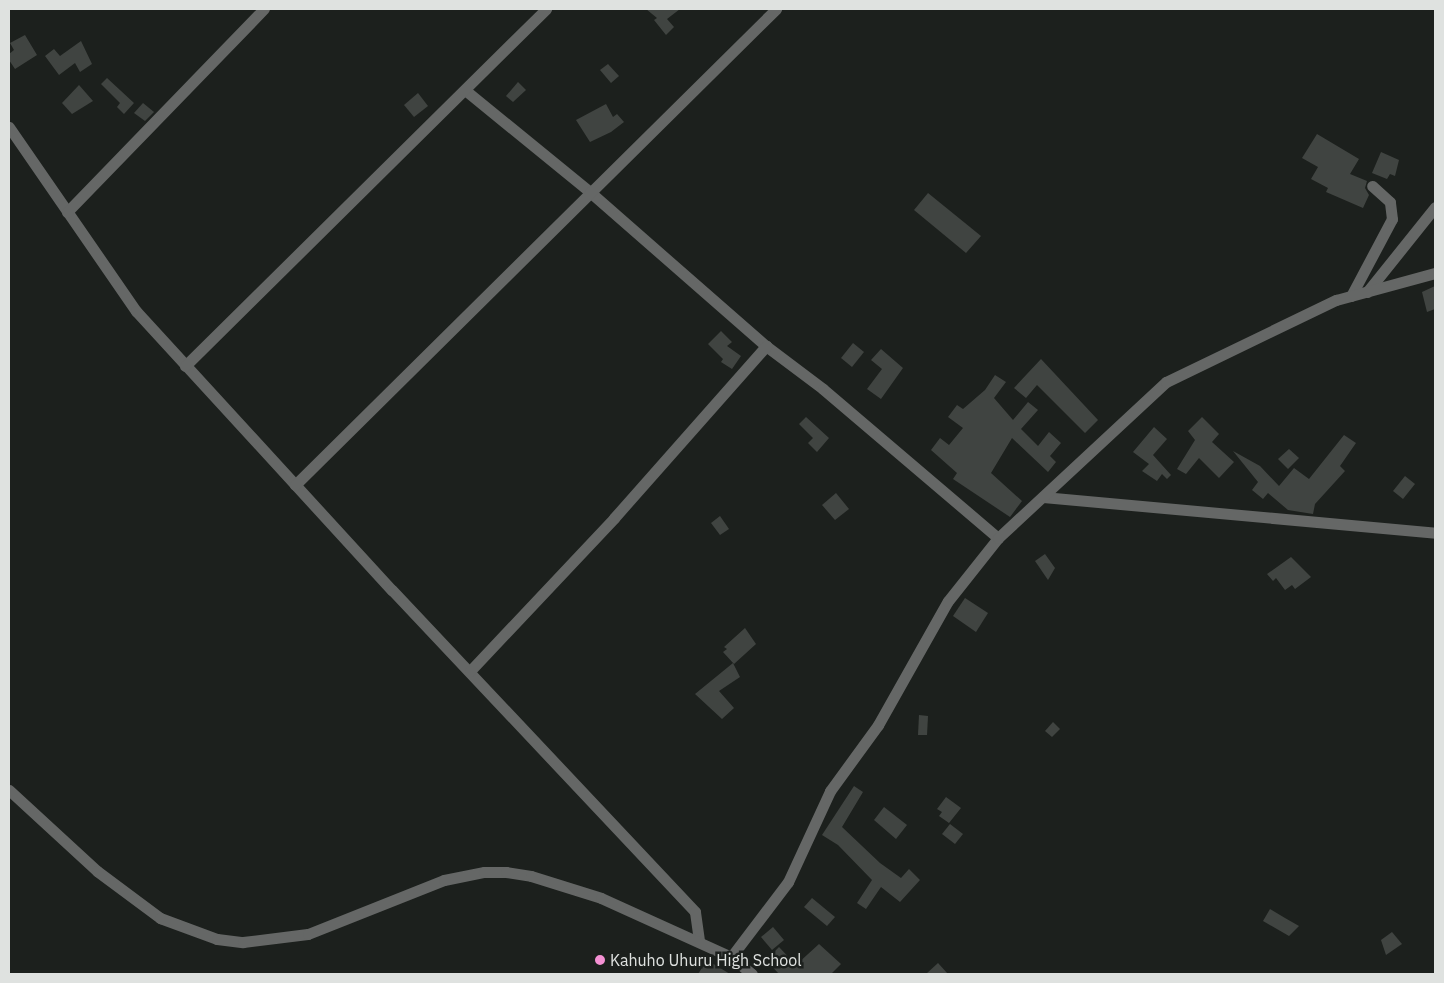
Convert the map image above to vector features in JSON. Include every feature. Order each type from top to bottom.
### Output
[{"type":"street","points":[[67,212],[264,9]]},
{"type":"street","points":[[185,366],[546,9]]},
{"type":"street","points":[[295,485],[776,9]]},
{"type":"street","points":[[465,90],[590,192],[766,346],[823,389],[998,538]]},
{"type":"street","points":[[9,127],[136,311],[295,485],[695,912],[699,942]]},
{"type":"street","points":[[1351,296],[1392,219],[1390,202],[1372,186]]},
{"type":"street","points":[[1367,292],[1435,208]]},
{"type":"street","points":[[731,957],[788,882],[830,791],[878,725],[954,594],[998,538],[1166,382],[1336,300],[1435,273]]},
{"type":"street","points":[[470,671],[614,518],[766,346]]},
{"type":"street","points":[[1043,496],[1435,533]]},
{"type":"street","points":[[9,790],[96,871],[160,918],[216,939],[252,941],[308,934],[444,880],[484,872],[506,872],[531,876],[601,898],[731,957],[752,974]]},
{"type":"building","points":[[646,9],[680,9],[667,19],[674,27],[666,35],[654,20],[657,18]]},
{"type":"building","points":[[25,35],[37,55],[15,69],[9,60],[9,54],[14,50],[10,43]]},
{"type":"building","points":[[81,41],[92,64],[80,72],[75,63],[59,75],[45,56],[54,49],[60,56]]},
{"type":"building","points":[[608,64],[619,76],[611,83],[600,70]]},
{"type":"building","points":[[107,78],[134,103],[124,114],[117,107],[120,103],[101,84]]},
{"type":"building","points":[[518,82],[526,90],[513,102],[506,96]]},
{"type":"building","points":[[79,85],[93,101],[72,114],[62,103]]},
{"type":"building","points":[[418,93],[428,106],[414,117],[404,105]]},
{"type":"building","points":[[143,103],[154,112],[145,121],[134,113]]},
{"type":"building","points":[[606,104],[613,117],[617,114],[624,122],[611,132],[590,142],[576,120]]},
{"type":"building","points":[[1317,134],[1359,159],[1350,174],[1367,181],[1365,188],[1369,195],[1363,208],[1326,192],[1328,188],[1311,179],[1318,167],[1302,158]]},
{"type":"building","points":[[1381,152],[1399,160],[1395,176],[1390,174],[1387,179],[1372,173]]},
{"type":"building","points":[[928,193],[981,236],[966,253],[914,210]]},
{"type":"building","points":[[1435,286],[1435,309],[1427,312],[1422,292]]},
{"type":"building","points":[[721,331],[732,342],[727,346],[741,356],[732,369],[721,362],[723,359],[708,344]]},
{"type":"building","points":[[853,343],[864,352],[852,367],[841,358]]},
{"type":"building","points":[[881,349],[903,368],[881,399],[867,389],[882,369],[871,360]]},
{"type":"building","points":[[1041,359],[1098,420],[1085,433],[1037,385],[1026,398],[1014,388]]},
{"type":"building","points":[[995,375],[1006,382],[994,398],[1013,420],[1028,402],[1038,410],[1021,429],[1038,446],[1049,432],[1061,443],[1050,456],[1056,462],[1048,472],[1012,438],[991,473],[1022,501],[1010,517],[953,479],[957,473],[931,450],[940,438],[949,445],[963,428],[948,417],[957,405],[963,409],[985,390]]},
{"type":"building","points":[[806,417],[829,438],[817,452],[808,443],[813,438],[799,424]]},
{"type":"building","points":[[1202,417],[1219,434],[1212,442],[1234,462],[1219,478],[1199,458],[1186,474],[1177,469],[1195,440],[1188,431]]},
{"type":"building","points":[[1154,427],[1167,439],[1153,455],[1171,475],[1167,479],[1162,474],[1157,481],[1142,471],[1149,464],[1133,452]]},
{"type":"building","points":[[1344,435],[1356,443],[1340,466],[1345,471],[1315,504],[1313,514],[1288,510],[1268,493],[1263,499],[1252,490],[1258,482],[1233,451],[1260,466],[1279,486],[1294,468],[1309,479]]},
{"type":"building","points":[[1289,449],[1299,458],[1288,469],[1278,459]]},
{"type":"building","points":[[1405,476],[1415,484],[1403,499],[1393,491]]},
{"type":"building","points":[[836,493],[849,509],[835,520],[822,505]]},
{"type":"building","points":[[720,516],[729,529],[720,535],[711,523]]},
{"type":"building","points":[[1045,554],[1055,568],[1048,580],[1035,561]]},
{"type":"building","points":[[1291,557],[1311,577],[1295,589],[1292,585],[1285,590],[1276,578],[1273,581],[1267,574]]},
{"type":"building","points":[[965,598],[988,613],[976,632],[953,616]]},
{"type":"building","points":[[745,628],[756,644],[734,664],[723,652],[727,649],[724,647]]},
{"type":"building","points":[[733,663],[740,677],[719,691],[734,708],[722,719],[695,694]]},
{"type":"building","points":[[919,715],[928,716],[927,735],[918,735]]},
{"type":"building","points":[[1053,722],[1060,729],[1052,737],[1045,731]]},
{"type":"building","points":[[854,786],[863,792],[842,827],[880,863],[901,878],[909,869],[920,880],[900,902],[881,887],[866,909],[857,903],[872,880],[838,845],[822,835]]},
{"type":"building","points":[[946,797],[961,808],[949,823],[939,816],[942,812],[937,809]]},
{"type":"building","points":[[884,807],[907,825],[896,839],[874,820]]},
{"type":"building","points":[[950,824],[963,834],[955,844],[942,834]]},
{"type":"building","points":[[812,898],[835,917],[827,926],[804,907]]},
{"type":"building","points":[[1270,909],[1299,926],[1289,936],[1263,921]]},
{"type":"building","points":[[773,927],[784,940],[772,950],[761,937]]},
{"type":"building","points":[[1392,932],[1402,944],[1386,955],[1381,940]]},
{"type":"building","points":[[819,944],[841,964],[831,974],[779,974],[766,960],[779,947],[796,965]]},
{"type":"building","points":[[707,960],[730,974],[698,974]]},
{"type":"building","points":[[938,963],[948,974],[926,974]]},
{"type":"place","name":"Kahuho Uhuru High School","points":[[600,960]]}]
